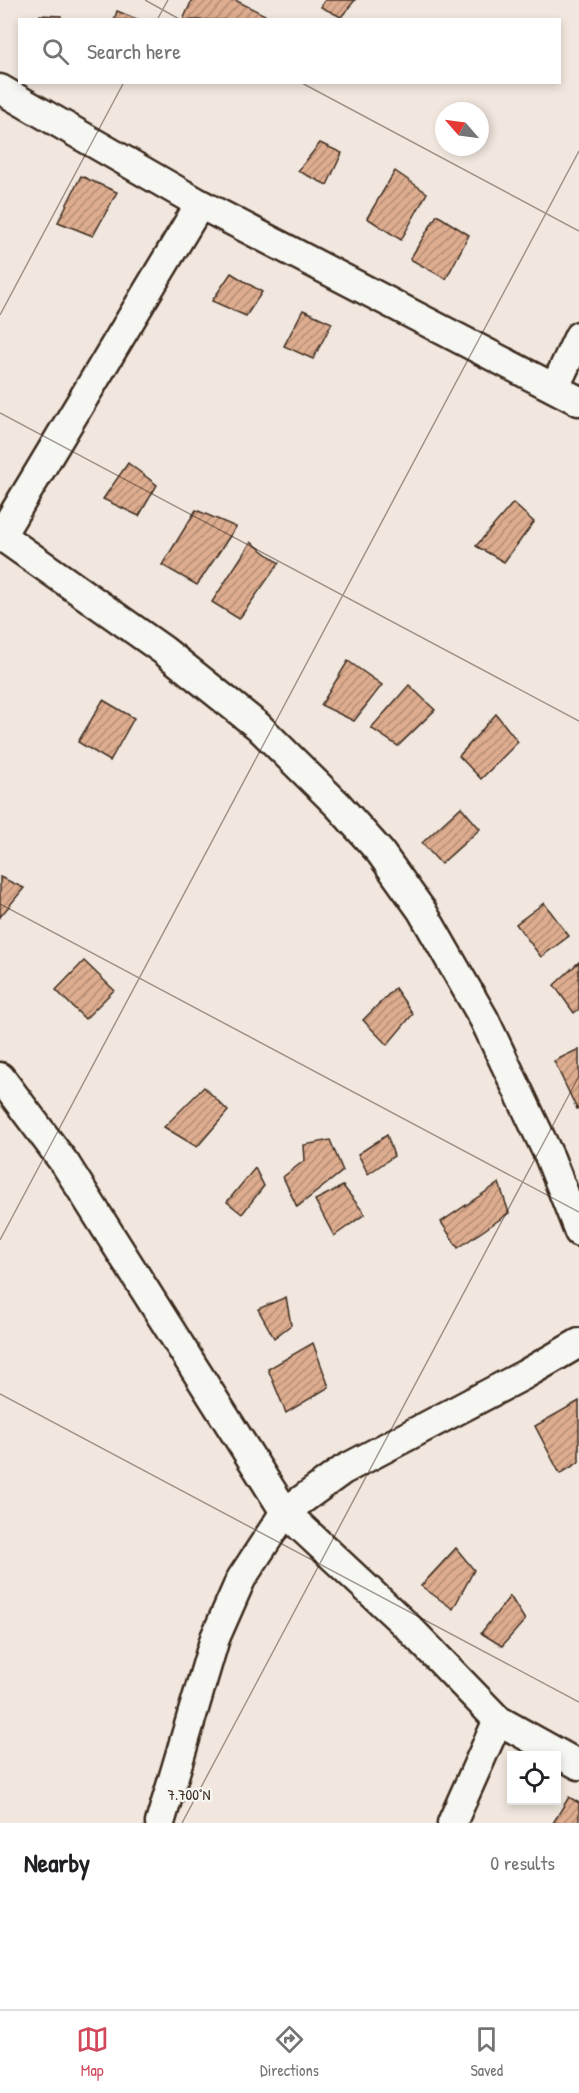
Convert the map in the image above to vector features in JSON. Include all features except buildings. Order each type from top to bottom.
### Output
[{"type":"street","points":[[0,89],[200,204],[579,401]]},
{"type":"street","points":[[200,204],[0,536],[163,650],[258,726],[338,805],[380,852],[422,910],[484,1018],[550,1158],[579,1232]]},
{"type":"street","points":[[555,387],[579,336]]},
{"type":"street","points":[[0,1077],[66,1165],[285,1512],[408,1627],[498,1720],[579,1765]]},
{"type":"street","points":[[160,1823],[215,1638],[241,1579],[285,1512],[343,1470],[524,1375],[579,1343]]},
{"type":"street","points":[[452,1823],[498,1720]]}]
